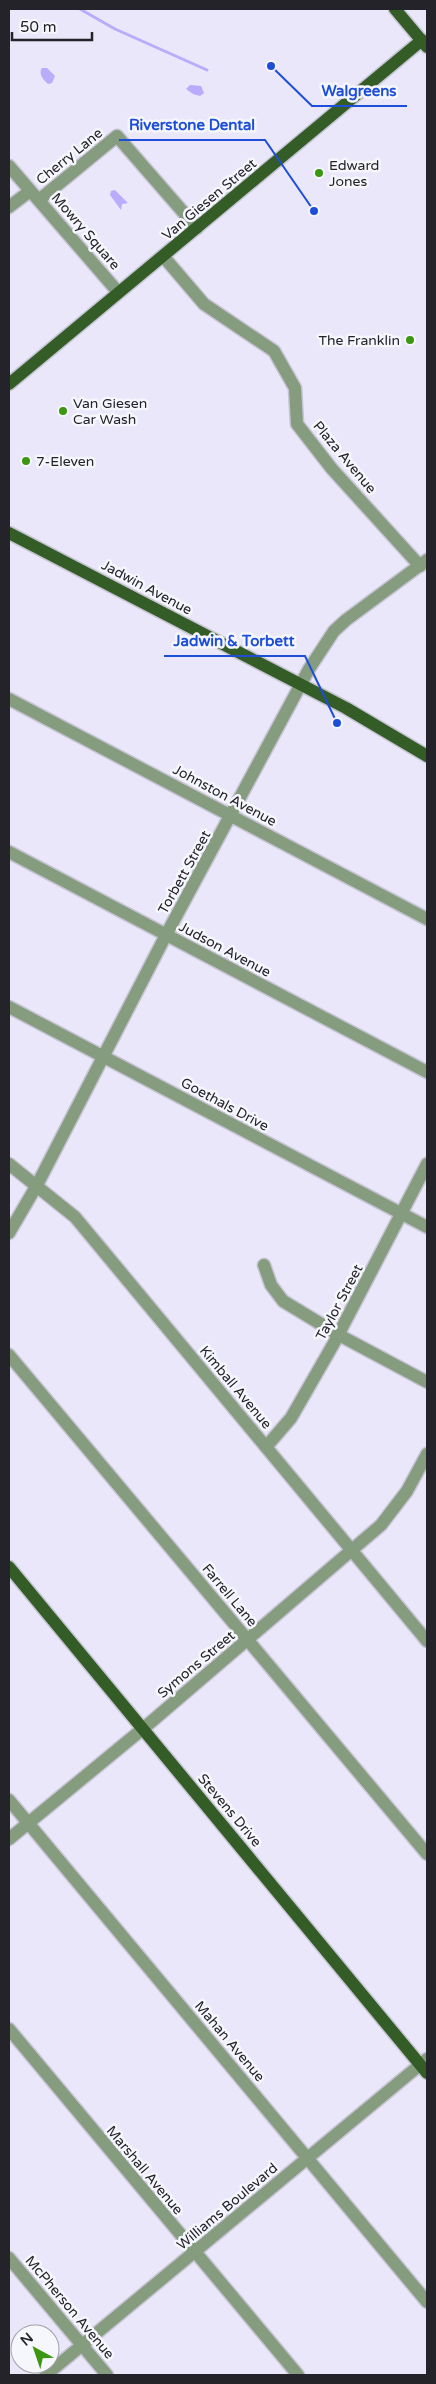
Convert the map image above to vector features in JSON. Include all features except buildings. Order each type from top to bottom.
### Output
[{"type":"main road","points":[[395,9],[426,41]]},
{"type":"main road","name":"Van Giesen Street","points":[[9,384],[118,292],[426,41]]},
{"type":"main road","name":"Jadwin Avenue","points":[[9,533],[346,708],[427,756]]},
{"type":"main road","name":"Stevens Drive","points":[[9,1567],[425,2066]]},
{"type":"street","name":"Cherry Lane","points":[[34,195],[117,136],[197,228]]},
{"type":"street","name":"Mowry Square","points":[[9,166],[118,292]]},
{"type":"street","name":"Mowry Square","points":[[9,207],[34,195]]},
{"type":"street","name":"Plaza Avenue","points":[[163,256],[204,304],[274,351],[295,388],[297,424],[332,469],[423,563]]},
{"type":"street","name":"Torbett Street","points":[[9,1234],[37,1185],[166,935],[232,815],[300,684],[334,631],[364,605],[423,563]]},
{"type":"street","name":"Johnston Avenue","points":[[9,699],[427,919]]},
{"type":"street","name":"Judson Avenue","points":[[9,852],[427,1072]]},
{"type":"street","name":"Goethals Drive","points":[[9,1007],[427,1227]]},
{"type":"street","name":"Kimball Avenue","points":[[9,1164],[75,1217],[427,1641]]},
{"type":"street","name":"Taylor Street","points":[[266,1446],[291,1418],[339,1334],[427,1164]]},
{"type":"street","points":[[264,1266],[271,1285],[283,1301],[427,1382]]},
{"type":"street","name":"Farrell Lane","points":[[9,1355],[427,1854]]},
{"type":"street","name":"Symons Street","points":[[9,1839],[248,1640],[381,1525],[407,1492],[427,1454]]},
{"type":"street","name":"Mahan Avenue","points":[[9,1800],[427,2302]]},
{"type":"street","name":"Marshall Avenue","points":[[9,2030],[298,2375]]},
{"type":"street","name":"Williams Boulevard","points":[[46,2375],[307,2158],[425,2066]]},
{"type":"street","name":"McPherson Avenue","points":[[9,2258],[107,2375]]},
{"type":"shaded area","points":[[42,68],[47,68],[55,76],[52,83],[48,84],[43,78],[41,74]]},
{"type":"shaded area","points":[[190,85],[201,86],[204,93],[200,96],[193,94],[186,89]]},
{"type":"shaded area","points":[[115,190],[128,203],[122,204],[121,210],[110,195],[111,191]]},
{"type":"waterway","points":[[80,9],[115,29],[207,70]]},
{"type":"place","name":"Walgreens","points":[[271,66]]},
{"type":"place","name":"Edward Jones","points":[[319,173]]},
{"type":"place","name":"Riverstone Dental","points":[[314,211]]},
{"type":"place","name":"The Franklin","points":[[410,340]]},
{"type":"place","name":"Van Giesen Car Wash","points":[[63,411]]},
{"type":"place","name":"7-Eleven","points":[[26,461]]},
{"type":"place","name":"Jadwin & Torbett","points":[[337,723]]}]
